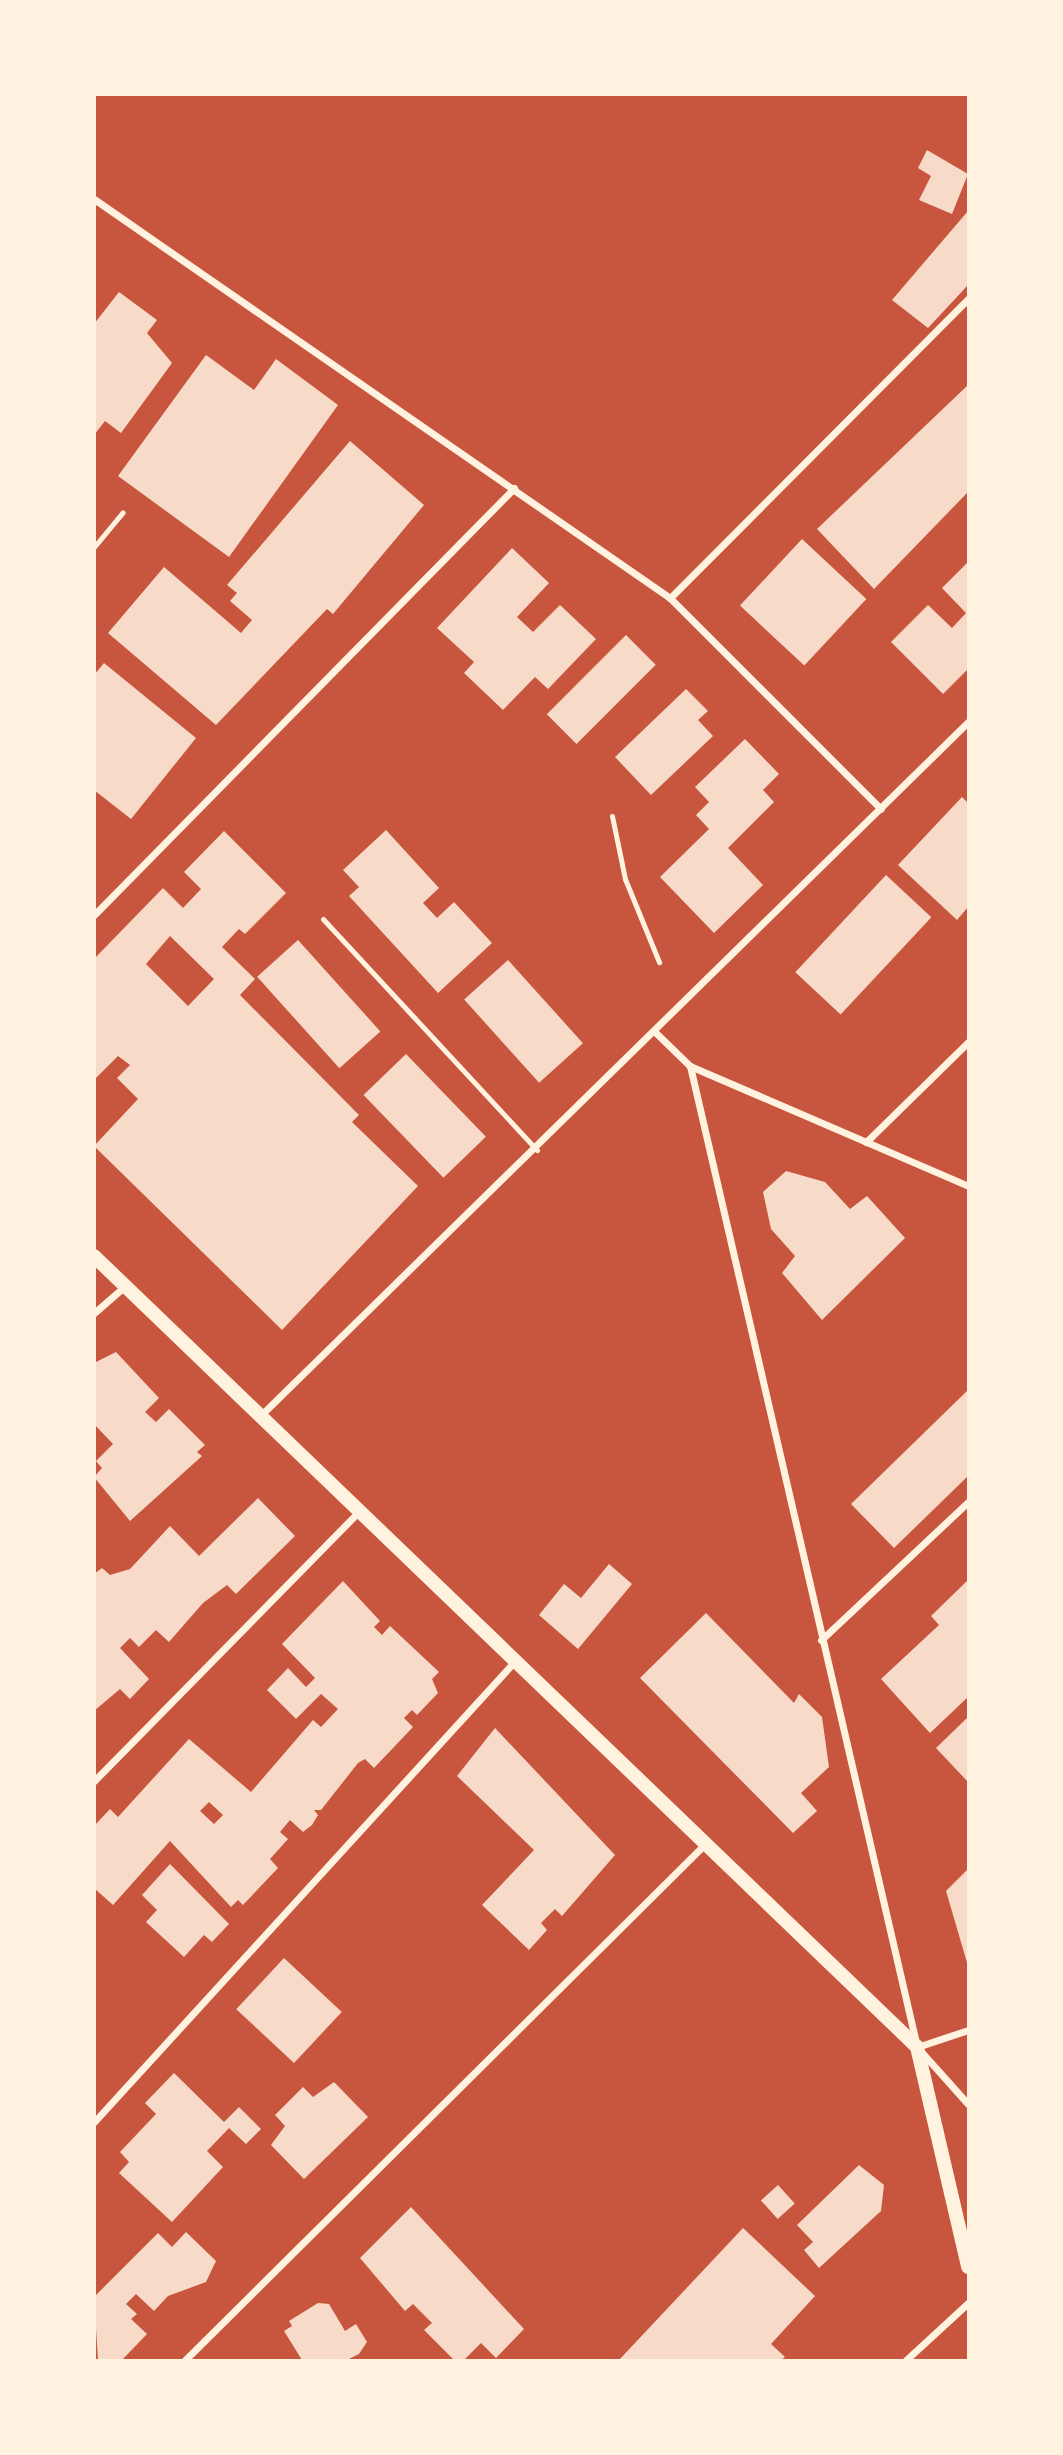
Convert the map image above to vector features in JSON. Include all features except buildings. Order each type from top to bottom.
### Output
[{"type":"main road","points":[[94,1256],[917,2047],[968,2267]]},
{"type":"street","points":[[94,199],[670,598],[881,809]]},
{"type":"street","points":[[670,598],[968,299]]},
{"type":"street","points":[[94,915],[514,488]]},
{"type":"street","points":[[260,1416],[537,1150],[968,723]]},
{"type":"street","points":[[656,1032],[690,1066],[968,1186]]},
{"type":"street","points":[[866,1142],[968,1042]]},
{"type":"street","points":[[690,1066],[917,2047],[968,2104]]},
{"type":"street","points":[[94,1313],[126,1286]]},
{"type":"street","points":[[821,1640],[968,1503]]},
{"type":"street","points":[[94,1781],[359,1511]]},
{"type":"street","points":[[94,2122],[515,1660]]},
{"type":"street","points":[[186,2361],[706,1843]]},
{"type":"street","points":[[917,2047],[968,2030]]},
{"type":"street","points":[[906,2361],[968,2303]]},
{"type":"lane","points":[[94,547],[123,512]]},
{"type":"lane","points":[[612,816],[625,879],[659,962]]},
{"type":"lane","points":[[323,919],[537,1150]]}]
